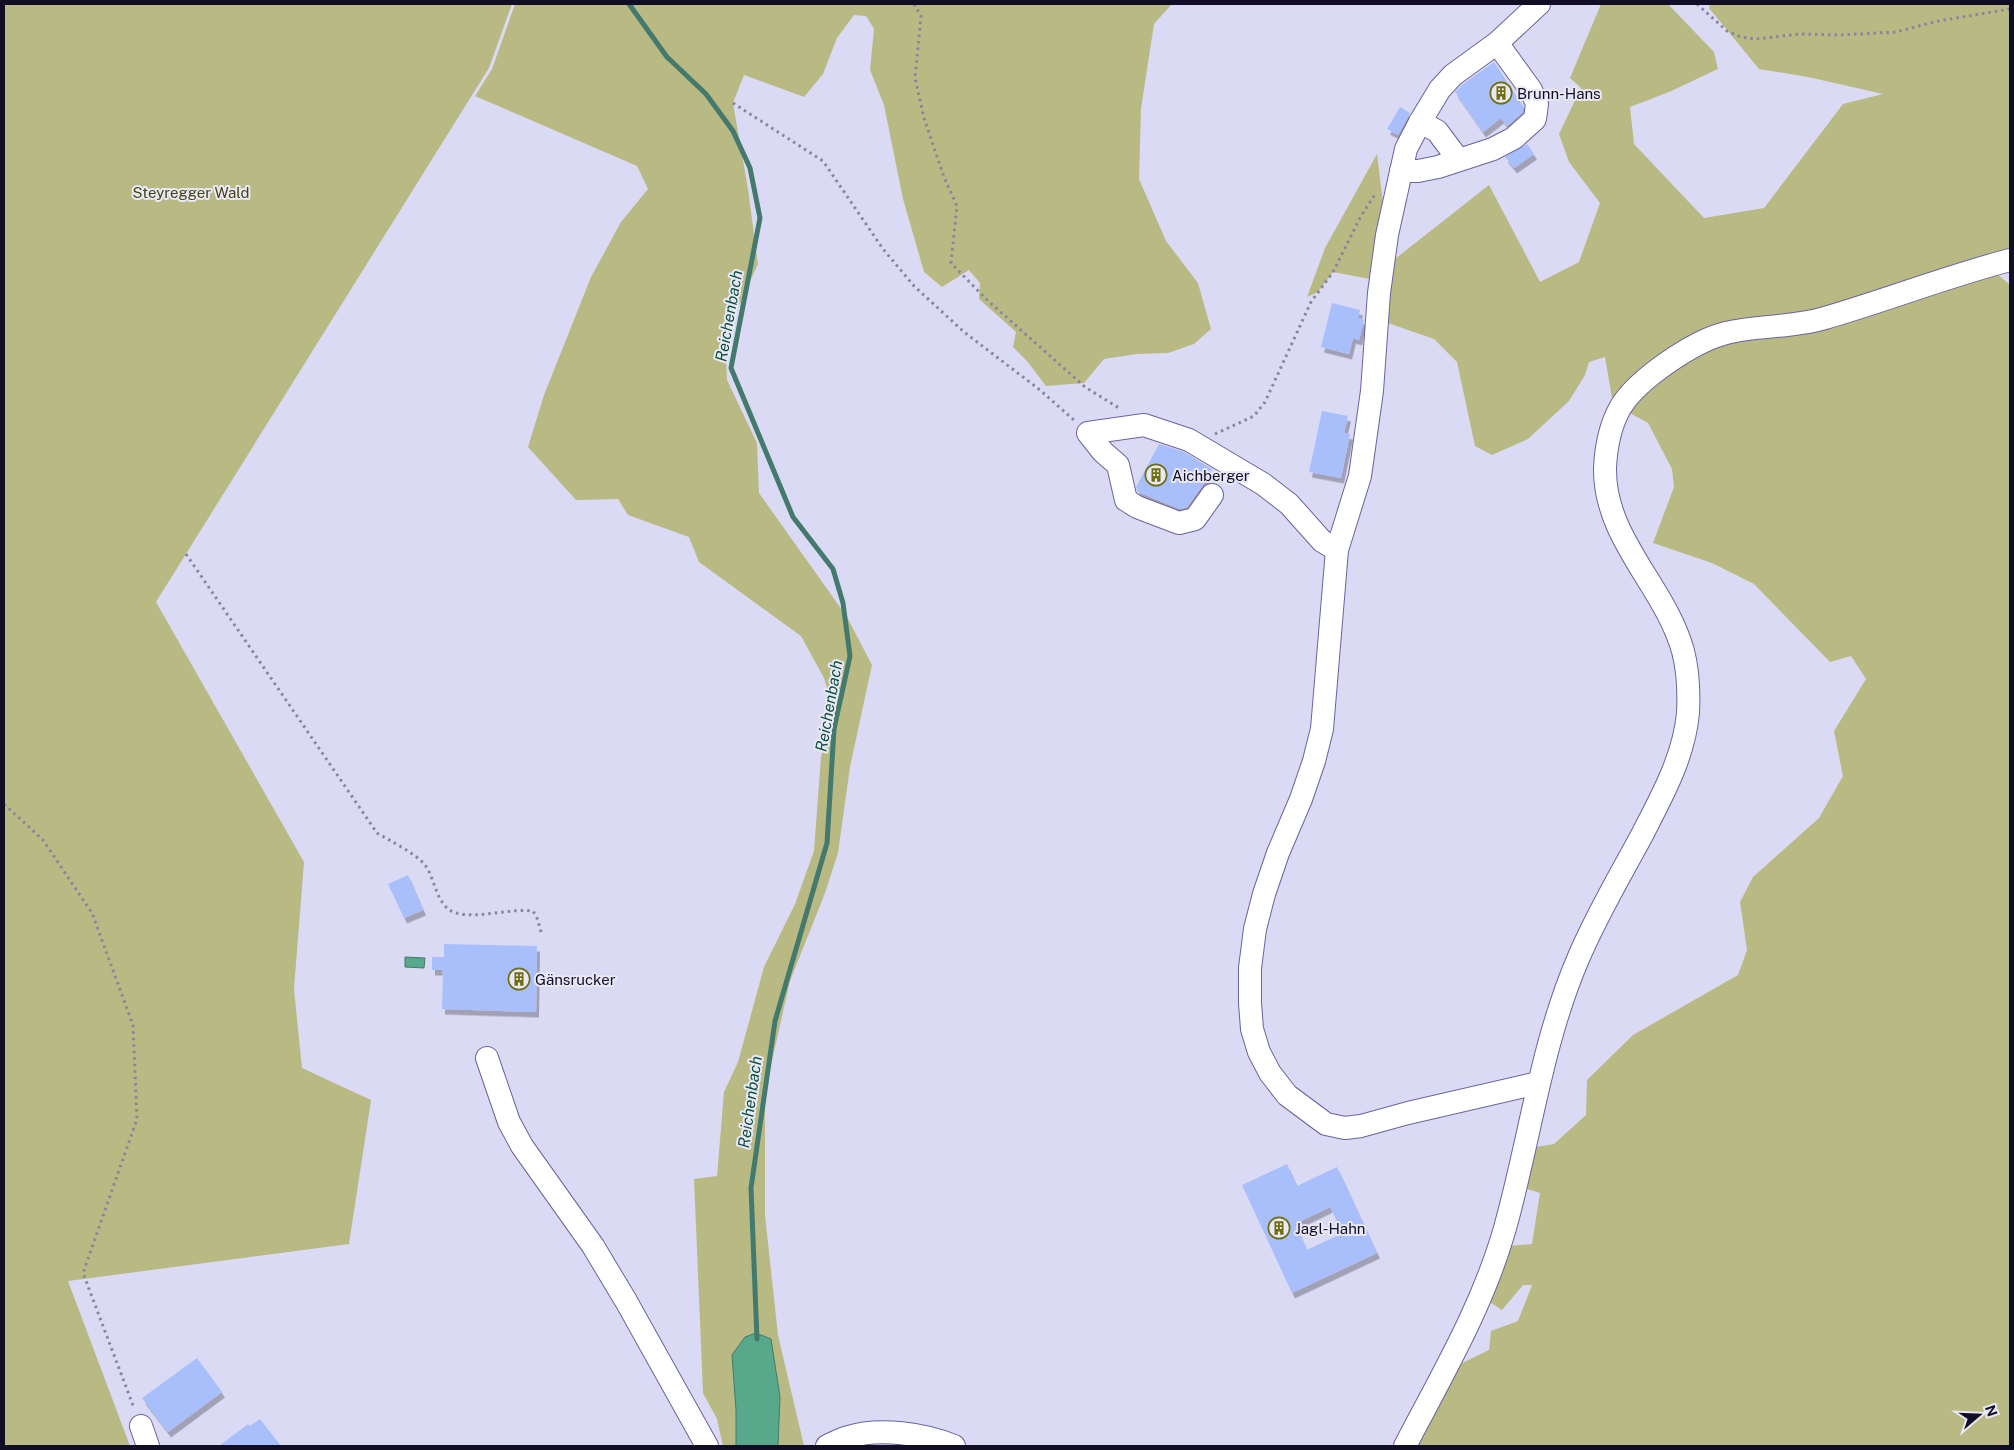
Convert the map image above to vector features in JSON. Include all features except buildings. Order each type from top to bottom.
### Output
[{"type":"street","points":[[1538,1083],[1408,1113],[1361,1126],[1345,1128],[1326,1124],[1287,1095],[1270,1073],[1259,1052],[1252,1029],[1250,968],[1255,929],[1264,894],[1278,853],[1309,776],[1322,729],[1336,550],[1360,476],[1368,430],[1380,284],[1387,235],[1406,149],[1440,88],[1453,75],[1497,42],[1539,4]]},
{"type":"street","points":[[1401,171],[1418,171],[1438,167],[1493,149],[1514,138],[1535,119],[1537,104],[1531,90],[1497,42]]},
{"type":"street","points":[[1420,122],[1438,131],[1458,159]]},
{"type":"street","points":[[1405,1446],[1469,1324],[1487,1282],[1505,1228],[1538,1083],[1554,1026],[1577,960],[1601,910],[1670,781],[1683,744],[1688,712],[1688,681],[1681,645],[1672,623],[1622,537],[1609,506],[1605,478],[1606,453],[1611,429],[1622,405],[1643,382],[1676,356],[1722,334],[1816,321],[1877,303],[1975,269],[2010,260]]},
{"type":"street","points":[[1212,495],[1195,519],[1179,523],[1137,507],[1126,500],[1118,465],[1103,452],[1088,434],[1144,424],[1191,441],[1263,484],[1289,504],[1322,541],[1336,550]]},
{"type":"street","points":[[487,1058],[506,1115],[522,1146],[602,1262],[707,1446]]},
{"type":"street","points":[[827,1446],[850,1436],[887,1432],[914,1435],[954,1446]]},
{"type":"path","points":[[914,4],[921,16],[915,78],[924,118],[944,177],[958,206],[951,263],[986,300],[1085,387],[1144,424]]},
{"type":"path","points":[[1697,4],[1727,31],[1741,37],[1756,39],[1800,34],[1840,35],[1896,32],[2010,9]]},
{"type":"path","points":[[733,104],[823,161],[883,249],[914,286],[964,332],[1040,390],[1088,434]]},
{"type":"path","points":[[1191,441],[1236,426],[1254,416],[1265,402],[1311,302],[1333,272],[1361,216],[1380,186]]},
{"type":"path","points":[[186,554],[377,833],[403,848],[425,864],[442,902],[453,912],[464,914],[533,911],[538,918],[542,935]]},
{"type":"path","points":[[4,804],[43,840],[92,914],[133,1025],[137,1119],[84,1274],[144,1436]]},
{"type":"green space","name":"Steyregger Wald","points":[[4,4],[512,4],[489,68],[156,602],[304,862],[294,989],[302,1068],[371,1100],[349,1244],[68,1281],[130,1446],[4,1446]]},
{"type":"green space","points":[[515,4],[1186,4],[1171,5],[1154,24],[1141,109],[1139,179],[1166,241],[1198,283],[1211,329],[1194,344],[1168,353],[1137,354],[1104,359],[1084,383],[1046,386],[1027,361],[1013,347],[1016,332],[979,299],[980,283],[969,270],[942,287],[924,272],[903,199],[884,105],[870,70],[874,29],[866,16],[854,15],[837,38],[823,74],[804,97],[744,75],[733,103],[748,189],[758,264],[725,336],[727,380],[757,443],[759,493],[847,617],[872,665],[850,767],[838,853],[825,893],[790,981],[765,1092],[765,1215],[778,1335],[804,1446],[723,1446],[717,1419],[703,1393],[694,1179],[717,1176],[724,1092],[738,1062],[764,967],[795,904],[814,851],[821,757],[833,708],[824,678],[801,636],[699,562],[689,537],[628,515],[618,499],[576,500],[528,447],[544,395],[591,277],[621,222],[648,189],[637,166],[475,96],[492,69]]},
{"type":"green space","points":[[1601,4],[1668,4],[1714,52],[1718,69],[1669,92],[1630,107],[1634,144],[1704,218],[1764,208],[1843,104],[1883,94],[1808,77],[1759,69],[1709,8],[1710,4],[2010,4],[2010,255],[1982,261],[2010,285],[2010,1446],[1410,1446],[1456,1366],[1489,1350],[1491,1331],[1518,1321],[1532,1285],[1523,1285],[1502,1310],[1488,1301],[1507,1246],[1532,1244],[1540,1193],[1521,1187],[1530,1148],[1554,1144],[1586,1115],[1587,1080],[1633,1035],[1738,975],[1747,950],[1740,902],[1753,877],[1819,818],[1843,776],[1834,731],[1866,679],[1851,656],[1830,662],[1754,584],[1712,563],[1653,543],[1674,487],[1672,469],[1648,423],[1613,404],[1605,357],[1589,362],[1585,375],[1569,401],[1528,439],[1492,455],[1475,446],[1457,362],[1434,339],[1385,322],[1370,279],[1333,272],[1318,292],[1307,297],[1325,248],[1377,154],[1383,203],[1386,266],[1489,185],[1540,282],[1579,262],[1600,203],[1569,162],[1559,134],[1581,88],[1570,78]]},
{"type":"shaded area","points":[[405,957],[425,958],[424,968],[405,967]]},
{"type":"shaded area","points":[[756,1333],[771,1339],[780,1397],[778,1446],[736,1446],[736,1410],[732,1355],[745,1337]]},
{"type":"waterway","name":"Reichenbach","points":[[629,4],[667,57],[706,94],[733,131],[750,168],[760,218],[731,368],[793,517],[833,569],[843,603],[850,656],[834,729],[827,843],[775,1021],[751,1188],[757,1339]]},
{"type":"place","name":"Brunn-Hans","points":[[1501,93]]},
{"type":"place","name":"Aichberger","points":[[1156,475]]},
{"type":"place","name":"Gänsrucker","points":[[519,979]]},
{"type":"place","name":"Jagl-Hahn","points":[[1279,1228]]}]
